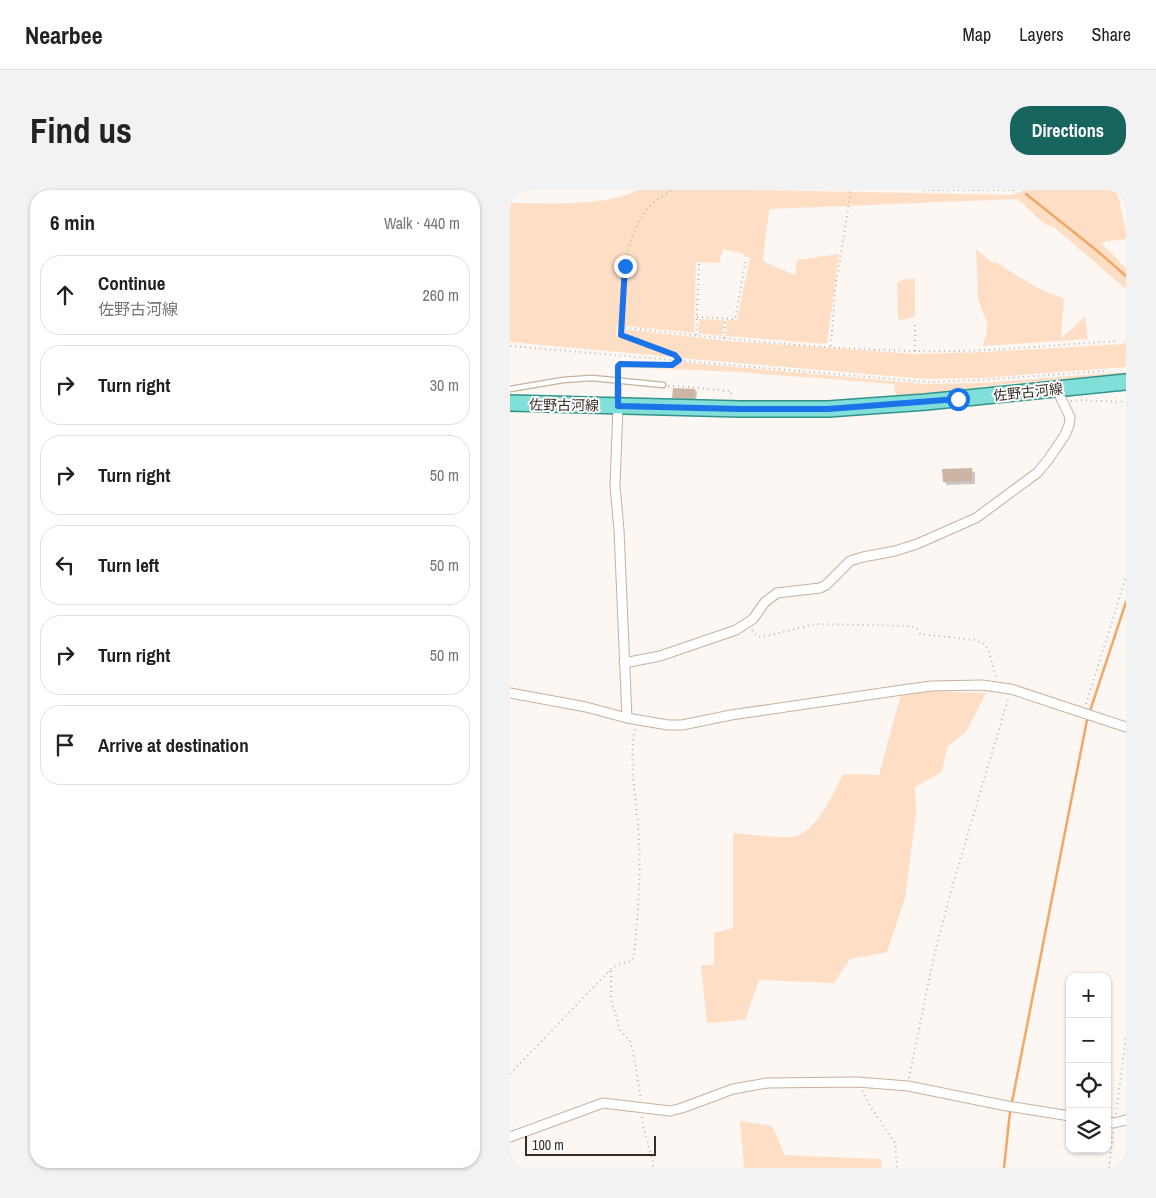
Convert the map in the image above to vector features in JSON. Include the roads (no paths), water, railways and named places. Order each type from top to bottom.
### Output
[{"type":"main road","name":"佐野古河線","points":[[510,403],[740,409],[828,409],[926,402],[1126,382]]},
{"type":"street","points":[[624,662],[660,656],[736,630],[748,624],[765,602],[777,593],[820,588],[850,561],[863,556],[895,551],[918,544],[962,525],[995,505],[1030,480],[1048,460],[1065,435],[1070,417],[1059,394],[1059,388]]},
{"type":"street","points":[[618,406],[615,486],[619,530],[624,662],[632,719]]},
{"type":"street","points":[[510,693],[586,707],[632,719],[668,725],[682,725],[731,715],[931,686],[982,685],[1011,689],[1126,727]]},
{"type":"street","points":[[510,1137],[604,1103],[670,1111],[733,1089],[767,1083],[857,1082],[908,1086],[1007,1106],[1066,1115]]},
{"type":"street","points":[[1111,1122],[1126,1120]]},
{"type":"lane","points":[[510,389],[582,378],[663,386]]},
{"type":"lane","points":[[618,381],[618,406]]},
{"type":"waterway","points":[[1026,194],[1126,276]]},
{"type":"waterway","points":[[1090,711],[1126,602]]},
{"type":"waterway","points":[[1012,1102],[1087,720]]},
{"type":"waterway","points":[[1004,1168],[1010,1112]]}]
